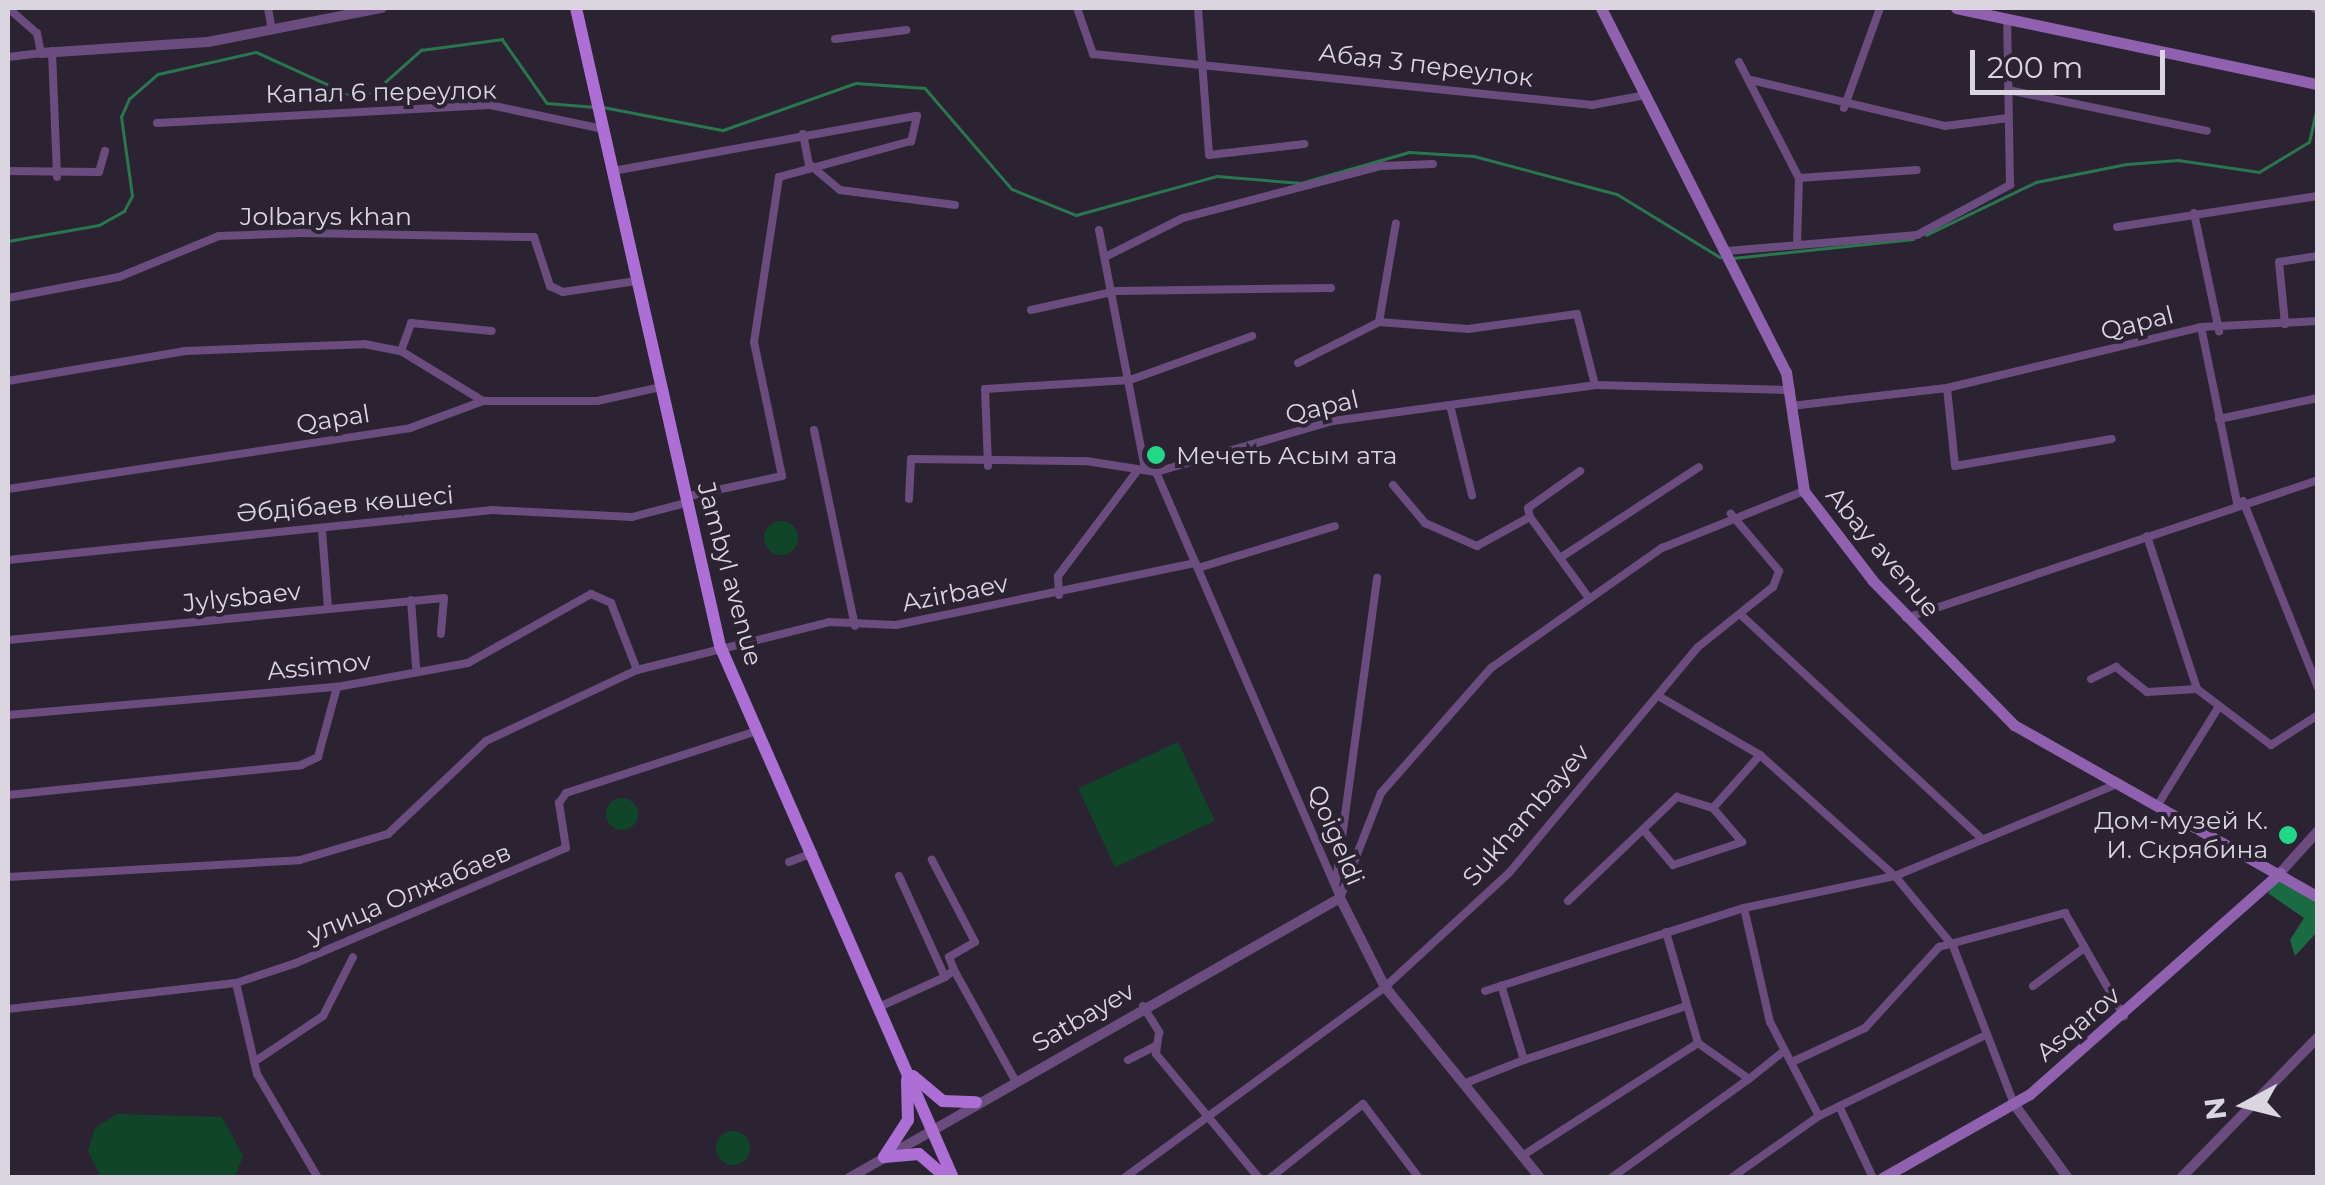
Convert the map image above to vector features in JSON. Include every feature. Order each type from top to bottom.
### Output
[{"type":"main road","name":"Jambyl avenue","points":[[576,8],[720,646],[933,1128],[950,1178]]},
{"type":"main road","name":"Abay avenue","points":[[1601,8],[1650,94],[1791,390],[1804,491],[1906,618],[2014,726],[2112,786],[2280,873],[2318,897]]},
{"type":"main road","points":[[1956,8],[2002,14],[2318,84]]},
{"type":"main road","name":"Asqarov","points":[[1882,1178],[2014,1104],[2124,1016],[2280,873]]},
{"type":"main road","points":[[906,1069],[942,1101],[976,1102]]},
{"type":"main road","points":[[884,1157],[908,1120],[906,1069]]},
{"type":"main road","points":[[884,1157],[919,1154],[950,1178]]},
{"type":"street","points":[[8,8],[37,33],[46,52],[57,178]]},
{"type":"street","points":[[268,8],[272,32]]},
{"type":"street","points":[[8,56],[272,32],[382,8]]},
{"type":"street","name":"Абая 3 переулок","points":[[1077,8],[1089,49],[1592,105],[1650,94]]},
{"type":"street","points":[[1198,8],[1196,58],[1212,158],[1304,144]]},
{"type":"street","points":[[1844,108],[1880,8]]},
{"type":"street","points":[[1727,252],[1917,235],[2010,185],[2002,14]]},
{"type":"street","points":[[835,39],[906,30]]},
{"type":"street","points":[[1739,62],[1799,178],[1797,245]]},
{"type":"street","points":[[1751,80],[1844,108],[1945,126],[2008,118]]},
{"type":"street","points":[[2008,90],[2208,131]]},
{"type":"street","name":"Капал 6 переулок","points":[[157,123],[490,105],[603,129]]},
{"type":"street","points":[[612,172],[917,116],[911,141],[810,164]]},
{"type":"street","points":[[804,134],[810,164],[840,190],[954,205]]},
{"type":"street","points":[[8,172],[57,178],[99,172],[105,150]]},
{"type":"street","name":"Әбдібаев көшесі","points":[[8,560],[492,510],[632,517],[782,476],[754,312],[779,176],[810,164]]},
{"type":"street","points":[[1107,256],[1183,218],[1381,166],[1434,164]]},
{"type":"street","points":[[1799,178],[1917,170]]},
{"type":"street","points":[[2117,226],[2318,196]]},
{"type":"street","points":[[2194,213],[2220,331]]},
{"type":"street","points":[[1379,322],[1396,223]]},
{"type":"street","name":"Qoigeldi","points":[[1099,230],[1117,291],[1146,471],[1197,566],[1340,898],[1385,988],[1540,1178]]},
{"type":"street","name":"Jolbarys khan","points":[[8,298],[119,278],[220,236],[534,237],[550,286],[574,292],[636,281]]},
{"type":"street","points":[[2284,324],[2279,262],[2318,256]]},
{"type":"street","points":[[1031,310],[1117,291],[1331,288]]},
{"type":"street","points":[[1298,363],[1379,322],[1468,329],[1577,314],[1596,385]]},
{"type":"street","name":"Qapal","points":[[1791,406],[1947,388],[2201,328],[2220,331],[2318,321]]},
{"type":"street","points":[[401,351],[411,323],[492,330]]},
{"type":"street","points":[[2201,328],[2240,502],[2318,688]]},
{"type":"street","points":[[988,466],[985,389],[1130,380],[1252,336]]},
{"type":"street","points":[[8,381],[185,351],[401,351],[483,401]]},
{"type":"street","name":"Qapal","points":[[909,499],[906,460],[988,466],[1051,460],[1146,471],[1334,420],[1596,385],[1791,390]]},
{"type":"street","name":"Qapal","points":[[8,489],[410,428],[483,401],[597,401],[661,387]]},
{"type":"street","points":[[1947,388],[1954,466],[2112,439]]},
{"type":"street","points":[[2219,419],[2318,398]]},
{"type":"street","points":[[1450,405],[1472,495]]},
{"type":"street","points":[[814,430],[855,626]]},
{"type":"street","points":[[1560,558],[1699,467]]},
{"type":"street","points":[[1060,595],[1058,576],[1146,471]]},
{"type":"street","points":[[1580,471],[1528,508],[1530,517],[1586,594]]},
{"type":"street","points":[[1906,618],[2240,502],[2318,480]]},
{"type":"street","points":[[1392,485],[1425,524],[1477,546],[1530,517]]},
{"type":"street","points":[[1340,898],[1380,793],[1491,668],[1586,594],[1731,514],[1804,491]]},
{"type":"street","name":"Sukhambayev","points":[[1124,1178],[1207,1122],[1385,988],[1509,873],[1698,647],[1740,614],[1779,571],[1731,514]]},
{"type":"street","name":"Azirbaev","points":[[8,877],[270,865],[388,834],[486,741],[637,670],[720,646],[829,622],[855,626],[1060,595],[1197,566],[1334,526]]},
{"type":"street","points":[[322,530],[328,608]]},
{"type":"street","points":[[2147,536],[2198,689],[2271,745],[2318,715]]},
{"type":"street","points":[[1336,882],[1377,578]]},
{"type":"street","name":"Assimov","points":[[8,715],[337,687],[416,666],[468,663],[591,594],[611,603],[637,670]]},
{"type":"street","points":[[416,666],[411,600],[444,598],[441,634]]},
{"type":"street","name":"Jylysbaev","points":[[8,640],[411,600]]},
{"type":"street","points":[[1740,614],[1982,839]]},
{"type":"street","points":[[2092,679],[2116,668],[2146,692],[2198,689]]},
{"type":"street","points":[[8,796],[301,766],[318,757],[337,687]]},
{"type":"street","points":[[1660,697],[1760,755],[1895,876],[1953,946],[2014,1104],[2062,1175]]},
{"type":"street","points":[[2156,807],[2218,708]]},
{"type":"street","name":"улица Олжабаев","points":[[8,1009],[236,983],[566,848],[559,803],[566,792],[757,731]]},
{"type":"street","points":[[1714,808],[1760,755]]},
{"type":"street","points":[[1485,990],[1744,908],[1895,876],[2112,786]]},
{"type":"street","points":[[1568,901],[1646,833],[1677,797],[1714,808],[1742,842],[1673,865],[1646,833]]},
{"type":"street","points":[[2280,873],[2318,831]]},
{"type":"street","points":[[789,862],[813,854]]},
{"type":"street","points":[[932,860],[974,936],[949,958],[1015,1080]]},
{"type":"street","points":[[899,876],[945,976]]},
{"type":"street","name":"Satbayev","points":[[848,1178],[1143,1006],[1340,898]]},
{"type":"street","points":[[1744,908],[1754,978],[1784,1051],[1819,1116]]},
{"type":"street","points":[[1792,1062],[1865,1028],[1939,947],[2066,914],[2124,1016]]},
{"type":"street","points":[[1666,932],[1698,1043],[1749,1079]]},
{"type":"street","points":[[2033,986],[2084,948]]},
{"type":"street","points":[[254,1062],[323,1016],[352,957]]},
{"type":"street","points":[[879,1007],[954,970]]},
{"type":"street","points":[[236,983],[254,1062],[318,1178]]},
{"type":"street","points":[[1501,985],[1524,1060]]},
{"type":"street","points":[[1128,1060],[1155,1046],[1159,1032],[1143,1006]]},
{"type":"street","points":[[1462,1084],[1686,1006]]},
{"type":"street","points":[[1732,1178],[1819,1116],[1986,1035]]},
{"type":"street","points":[[2181,1178],[2318,1037]]},
{"type":"street","points":[[1522,1156],[1698,1043]]},
{"type":"street","points":[[1155,1046],[1207,1122],[1259,1178]]},
{"type":"street","points":[[1610,1178],[1784,1051]]},
{"type":"street","points":[[1270,1178],[1363,1104],[1419,1178]]},
{"type":"street","points":[[1839,1106],[1872,1178]]},
{"type":"green space","points":[[781,521],[793,526],[798,538],[793,550],[781,555],[769,550],[764,538],[769,526]]},
{"type":"green space","points":[[1178,742],[1215,821],[1115,867],[1078,788]]},
{"type":"green space","points":[[622,798],[633,803],[638,814],[633,825],[622,830],[611,825],[606,814],[611,803]]},
{"type":"green space","points":[[2284,870],[2317,899],[2317,932],[2295,956],[2290,940],[2304,918],[2268,893]]},
{"type":"green space","points":[[117,1114],[222,1117],[243,1156],[235,1177],[101,1177],[88,1151],[95,1128]]},
{"type":"green space","points":[[733,1131],[745,1136],[750,1148],[745,1160],[733,1165],[721,1160],[716,1148],[721,1136]]},
{"type":"waterway","points":[[8,241],[99,225],[124,211],[132,196],[121,117],[129,99],[158,74],[256,52],[351,95],[375,91],[421,50],[502,39],[547,103],[595,107]]},
{"type":"waterway","points":[[603,107],[723,130],[856,83],[925,88],[1012,189],[1076,215],[1217,176],[1301,183],[1409,152],[1474,156],[1617,194],[1720,257]]},
{"type":"waterway","points":[[1926,235],[2036,182],[2127,164],[2178,160],[2259,172],[2309,142],[2318,104]]},
{"type":"waterway","points":[[1733,258],[1913,239]]},
{"type":"place","name":"Мечеть Асым ата","points":[[1156,455]]},
{"type":"place","name":"Дом-музей К. И. Скрябина","points":[[2288,835]]}]
